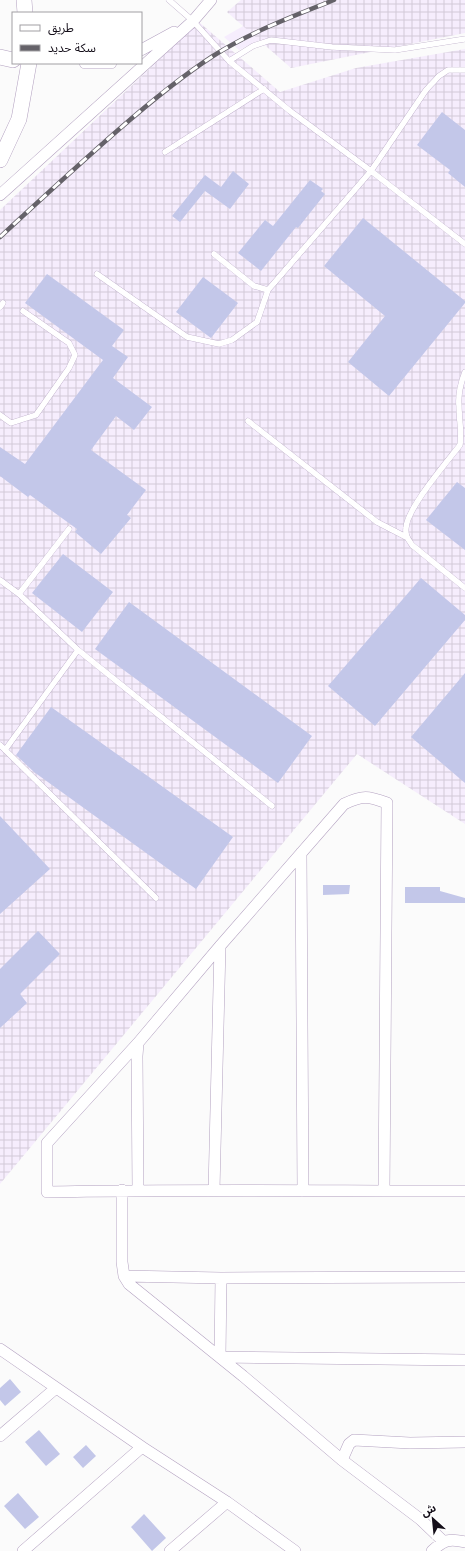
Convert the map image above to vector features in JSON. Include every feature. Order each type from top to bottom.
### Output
[{"type":"main road","points":[[0,57],[12,60]]},
{"type":"main road","points":[[0,160],[19,119],[28,70],[19,64]]},
{"type":"street","points":[[0,194],[193,21],[211,0]]},
{"type":"street","points":[[142,49],[193,21]]},
{"type":"street","points":[[384,1191],[387,803],[370,797],[355,799],[344,804],[220,946],[138,1043],[47,1143],[47,1192],[122,1190],[303,1190],[384,1191],[465,1191]]},
{"type":"street","points":[[301,853],[303,1190]]},
{"type":"street","points":[[214,1190],[220,946]]},
{"type":"street","points":[[138,1043],[136,1056],[138,1190]]},
{"type":"street","points":[[122,1190],[122,1262],[124,1276],[129,1284],[220,1357],[342,1460],[420,1518],[443,1541]]},
{"type":"street","points":[[124,1276],[221,1278],[465,1277]]},
{"type":"street","points":[[220,1357],[221,1278]]},
{"type":"street","points":[[0,1349],[142,1447],[227,1502],[296,1551]]},
{"type":"street","points":[[220,1357],[465,1360]]},
{"type":"street","points":[[0,1436],[56,1388]]},
{"type":"street","points":[[342,1460],[349,1444],[354,1440],[410,1443],[465,1442]]},
{"type":"street","points":[[23,1551],[142,1447]]},
{"type":"street","points":[[170,1551],[227,1502]]},
{"type":"street","points":[[432,1551],[443,1541],[465,1542]]},
{"type":"lane","points":[[169,0],[193,21],[229,61],[465,244]]},
{"type":"lane","points":[[229,61],[253,46],[271,40],[332,47],[395,50],[465,39]]},
{"type":"lane","points":[[97,274],[187,337],[219,344],[232,340],[257,322],[268,290],[371,171],[426,90],[439,76],[448,70],[465,70]]},
{"type":"lane","points":[[165,152],[264,89]]},
{"type":"lane","points":[[214,254],[254,286],[268,290]]},
{"type":"lane","points":[[0,415],[11,423],[36,415],[69,368],[75,355],[69,343],[23,311]]},
{"type":"lane","points":[[406,537],[406,527],[411,510],[460,445],[463,435],[459,406],[460,392],[465,372]]},
{"type":"lane","points":[[248,421],[377,522],[406,537],[412,545],[465,588]]},
{"type":"lane","points":[[19,594],[69,529]]},
{"type":"lane","points":[[0,580],[19,594],[78,650],[272,806]]},
{"type":"lane","points":[[5,750],[78,650]]},
{"type":"lane","points":[[0,745],[156,898]]},
{"type":"shaded area","points":[[241,0],[465,0],[465,33],[291,68],[227,12]]},
{"type":"shaded area","points":[[284,3],[291,25],[239,50],[224,37]]},
{"type":"shaded area","points":[[199,22],[280,92],[356,68],[465,49],[465,824],[357,754],[0,1184],[0,210]]},
{"type":"building","points":[[442,112],[465,130],[465,187],[448,173],[450,170],[417,145]]},
{"type":"building","points":[[233,171],[249,184],[230,209],[205,191],[180,222],[172,216],[205,175],[221,187]]},
{"type":"building","points":[[310,180],[323,189],[321,191],[325,194],[298,228],[296,227],[261,271],[238,253],[265,220],[273,226]]},
{"type":"building","points":[[363,218],[465,301],[465,303],[389,396],[348,362],[385,316],[324,266]]},
{"type":"building","points":[[47,274],[124,330],[112,346],[128,357],[113,378],[152,407],[134,430],[116,416],[91,450],[146,490],[127,515],[131,518],[101,554],[75,532],[77,529],[30,495],[28,497],[0,476],[0,447],[25,464],[103,360],[25,303]]},
{"type":"building","points":[[203,277],[238,303],[211,338],[176,312]]},
{"type":"building","points":[[457,482],[465,488],[465,550],[426,520]]},
{"type":"building","points":[[63,554],[113,592],[82,632],[32,593]]},
{"type":"building","points":[[421,578],[465,615],[465,620],[375,726],[328,686]]},
{"type":"building","points":[[129,602],[312,736],[278,783],[95,649]]},
{"type":"building","points":[[465,673],[465,783],[411,737]]},
{"type":"building","points":[[51,707],[233,837],[196,889],[34,772],[16,755]]},
{"type":"building","points":[[0,816],[50,869],[0,914]]},
{"type":"building","points":[[323,885],[350,885],[349,894],[323,895]]},
{"type":"building","points":[[405,887],[440,887],[440,891],[465,898],[465,903],[405,903]]},
{"type":"building","points":[[38,931],[60,954],[20,994],[27,1003],[0,1028],[0,969]]},
{"type":"building","points":[[10,1379],[21,1392],[5,1406],[0,1400],[0,1388]]},
{"type":"building","points":[[39,1430],[60,1454],[46,1466],[25,1442]]},
{"type":"building","points":[[86,1445],[96,1456],[83,1468],[73,1457]]},
{"type":"building","points":[[18,1493],[39,1517],[25,1529],[4,1506]]},
{"type":"building","points":[[144,1514],[166,1538],[152,1551],[131,1527]]},
{"type":"railway","points":[[0,237],[117,131],[188,73],[227,47],[242,39],[334,0]]}]
